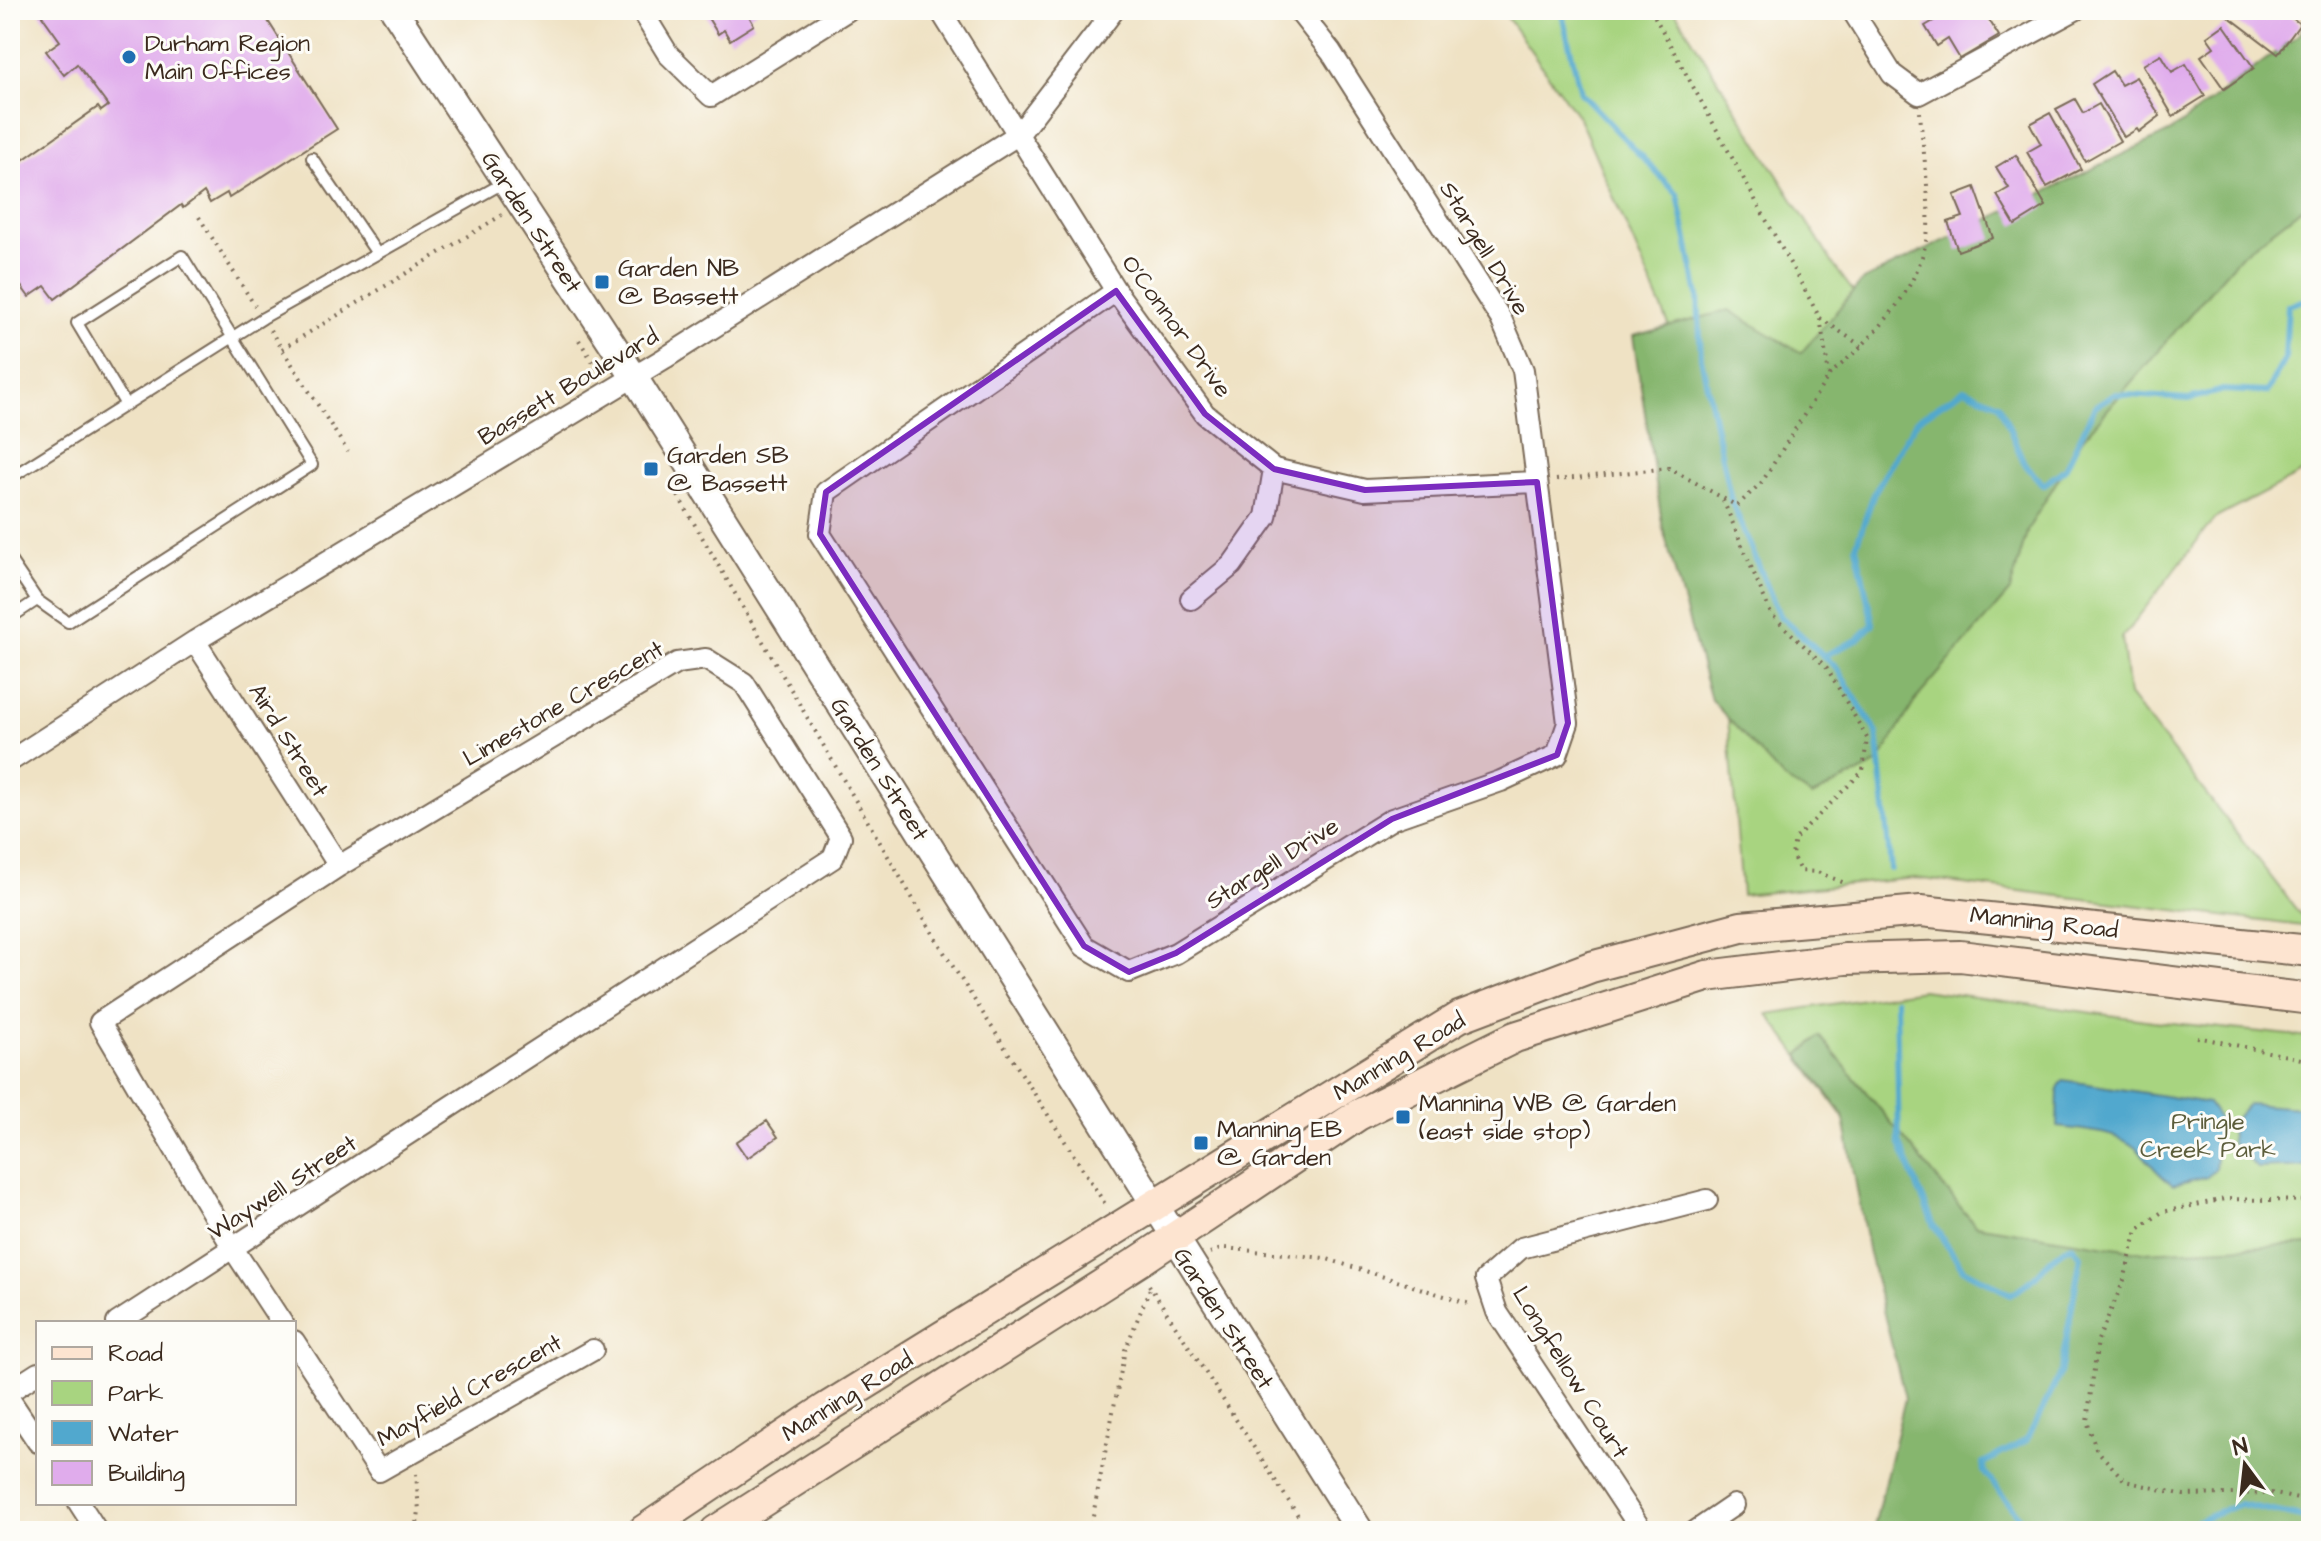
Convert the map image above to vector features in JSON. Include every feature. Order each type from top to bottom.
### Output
[{"type":"main road","name":"Manning Road","points":[[643,1531],[825,1409],[1459,1017],[1591,967],[1741,927],[1921,911],[2311,951]]},
{"type":"main road","name":"Manning Road","points":[[716,1531],[1141,1260],[1358,1115],[1501,1044],[1707,976],[1845,959],[1960,956],[2311,999]]},
{"type":"street","name":"Garden Street","points":[[394,10],[634,377],[1152,1206],[1360,1531]]},
{"type":"street","points":[[641,10],[668,54],[711,96],[848,10]]},
{"type":"street","name":"O'Connor Drive","points":[[940,10],[1116,291],[1205,414],[1274,469],[1365,490],[1537,482]]},
{"type":"street","name":"Bassett Boulevard","points":[[10,761],[195,641],[634,377],[1019,134],[1114,10]]},
{"type":"street","name":"Stargell Drive","points":[[1116,291],[826,492],[820,534],[1084,946],[1129,972],[1176,953],[1392,819],[1501,781],[1557,755],[1568,723],[1523,370],[1501,319],[1331,52],[1298,10]]},
{"type":"street","points":[[1852,10],[1892,74],[1919,94],[2075,10]]},
{"type":"street","points":[[1191,599],[1232,565],[1266,517],[1274,469]]},
{"type":"street","name":"Aird Street","points":[[195,641],[339,866]]},
{"type":"street","name":"Limestone Crescent","points":[[234,1250],[100,1022],[339,866],[677,663],[706,659],[744,683],[841,837],[833,858],[475,1092]]},
{"type":"street","name":"Waywell Street","points":[[120,1321],[475,1092]]},
{"type":"street","name":"Longfellow Court","points":[[1642,1531],[1497,1312],[1486,1279],[1521,1248],[1707,1200]]},
{"type":"street","points":[[234,1250],[281,1321]]},
{"type":"street","name":"Mayfield Crescent","points":[[296,1344],[379,1471],[593,1350]]},
{"type":"street","points":[[10,1391],[36,1374]]},
{"type":"street","points":[[10,1400],[36,1439]]},
{"type":"street","points":[[80,1505],[97,1531]]},
{"type":"street","points":[[1696,1531],[1734,1505]]},
{"type":"lane","points":[[312,158],[376,252]]},
{"type":"lane","points":[[10,478],[263,318],[506,181]]},
{"type":"lane","points":[[10,560],[37,600],[68,622],[312,465],[230,338],[182,256],[77,323],[126,405]]},
{"type":"lane","points":[[10,618],[37,600]]},
{"type":"path","points":[[1651,10],[1820,318],[1829,375]]},
{"type":"path","points":[[1537,482],[1669,468],[1737,506],[1762,482],[1829,375],[1863,347],[1907,290],[1927,236],[1919,94]]},
{"type":"path","points":[[282,349],[521,204]]},
{"type":"path","points":[[199,217],[348,452]]},
{"type":"path","points":[[1820,318],[1863,347]]},
{"type":"path","points":[[669,480],[945,954],[1120,1227]]},
{"type":"path","points":[[1722,497],[1771,614],[1827,668],[1867,738],[1863,771],[1795,839],[1792,855],[1800,871],[1817,872],[1847,884]]},
{"type":"path","points":[[2197,1037],[2311,1061]]},
{"type":"path","points":[[2311,1201],[2225,1199],[2162,1212],[2137,1230],[2124,1280],[2098,1340],[2087,1421],[2096,1449],[2125,1481],[2184,1495],[2271,1493],[2311,1502]]},
{"type":"path","points":[[1141,1260],[1150,1287],[1308,1531]]},
{"type":"path","points":[[415,1451],[419,1511],[416,1531]]},
{"type":"highlighted area","points":[[1116,291],[1205,414],[1274,469],[1365,490],[1537,482],[1568,723],[1557,755],[1392,819],[1176,953],[1129,972],[1084,946],[820,534],[826,492]]},
{"type":"green space","points":[[1502,10],[1674,10],[1835,267],[1885,334],[2311,58],[2311,468],[2214,519],[2122,638],[2129,695],[2310,927],[1915,878],[1742,895],[1714,541],[1670,327],[1580,120]]},
{"type":"green space","points":[[2307,10],[2311,10],[2311,201],[2241,255],[2083,438],[2028,529],[2010,591],[1917,698],[1877,764],[1812,796],[1783,778],[1711,700],[1663,529],[1633,336],[1729,310],[1801,353],[1863,280],[2171,131],[2301,33]]},
{"type":"green space","name":"Pringle Creek Park","points":[[1922,990],[2153,1021],[2311,1037],[2311,1531],[1922,1265],[1853,1131],[1768,1014]]},
{"type":"green space","points":[[1820,1036],[1975,1225],[2144,1252],[2311,1244],[2311,1531],[1873,1531],[1905,1398],[1869,1254],[1843,1114],[1799,1055]]},
{"type":"water","points":[[2063,1080],[2208,1103],[2219,1119],[2215,1170],[2207,1176],[2173,1185],[2142,1154],[2120,1138],[2057,1127],[2058,1088]]},
{"type":"water","points":[[2248,1104],[2300,1108],[2311,1115],[2311,1166],[2257,1168],[2231,1142],[2230,1124]]},
{"type":"building","points":[[38,10],[261,10],[337,129],[229,198],[227,193],[210,203],[204,192],[183,208],[181,205],[55,299],[45,286],[29,297],[10,271],[10,169],[98,107],[101,111],[108,106],[77,64],[64,75],[46,51],[60,41]]},
{"type":"building","points":[[703,10],[759,10],[749,16],[754,25],[730,40],[724,30],[718,34]]},
{"type":"building","points":[[1952,10],[1983,10],[1999,36],[1960,59],[1948,39],[1937,46],[1925,26]]},
{"type":"building","points":[[2233,10],[2282,10],[2300,24],[2278,54],[2228,16]]},
{"type":"building","points":[[2224,25],[2254,68],[2224,89],[2201,56],[2214,47],[2207,37]]},
{"type":"building","points":[[2161,54],[2172,72],[2186,64],[2205,96],[2173,116],[2143,65]]},
{"type":"building","points":[[2112,71],[2121,85],[2136,77],[2160,116],[2139,132],[2137,129],[2124,137],[2092,84]]},
{"type":"building","points":[[2075,99],[2083,113],[2099,104],[2120,141],[2085,161],[2056,109]]},
{"type":"building","points":[[2050,113],[2081,169],[2047,187],[2027,152],[2041,144],[2030,124]]},
{"type":"building","points":[[2016,155],[2046,206],[2015,225],[1997,195],[2009,188],[1996,167]]},
{"type":"building","points":[[1975,187],[1993,238],[1958,251],[1948,222],[1963,217],[1954,195]]},
{"type":"building","points":[[767,1121],[778,1137],[747,1158],[736,1142]]},
{"type":"waterway","points":[[1561,10],[1581,93],[1678,195],[1698,295],[1701,357],[1731,500],[1779,615],[1836,667],[1877,733],[1891,869]]},
{"type":"waterway","points":[[1823,656],[1857,640],[1873,624],[1856,546],[1874,493],[1917,420],[1964,389],[1999,404],[2024,463],[2043,485],[2065,469],[2095,406],[2114,394],[2189,399],[2223,390],[2267,392],[2285,358],[2288,305],[2311,298]]},
{"type":"waterway","points":[[1896,1000],[1899,1142],[1934,1226],[1963,1269],[2010,1294],[2029,1282],[2062,1251],[2072,1246],[2081,1256],[2060,1374],[2027,1440],[1983,1463],[1984,1472],[2018,1515],[2013,1531]]},
{"type":"waterway","points":[[2187,1531],[2193,1523],[2240,1504],[2311,1519]]},
{"type":"place","name":"Durham Region Main Offices","points":[[129,57]]},
{"type":"place","name":"Garden NB @ Bassett","points":[[602,282]]},
{"type":"place","name":"Garden SB @ Bassett","points":[[651,469]]},
{"type":"place","name":"Manning WB @ Garden (east side stop)","points":[[1403,1117]]},
{"type":"place","name":"Manning EB @ Garden","points":[[1201,1143]]}]
